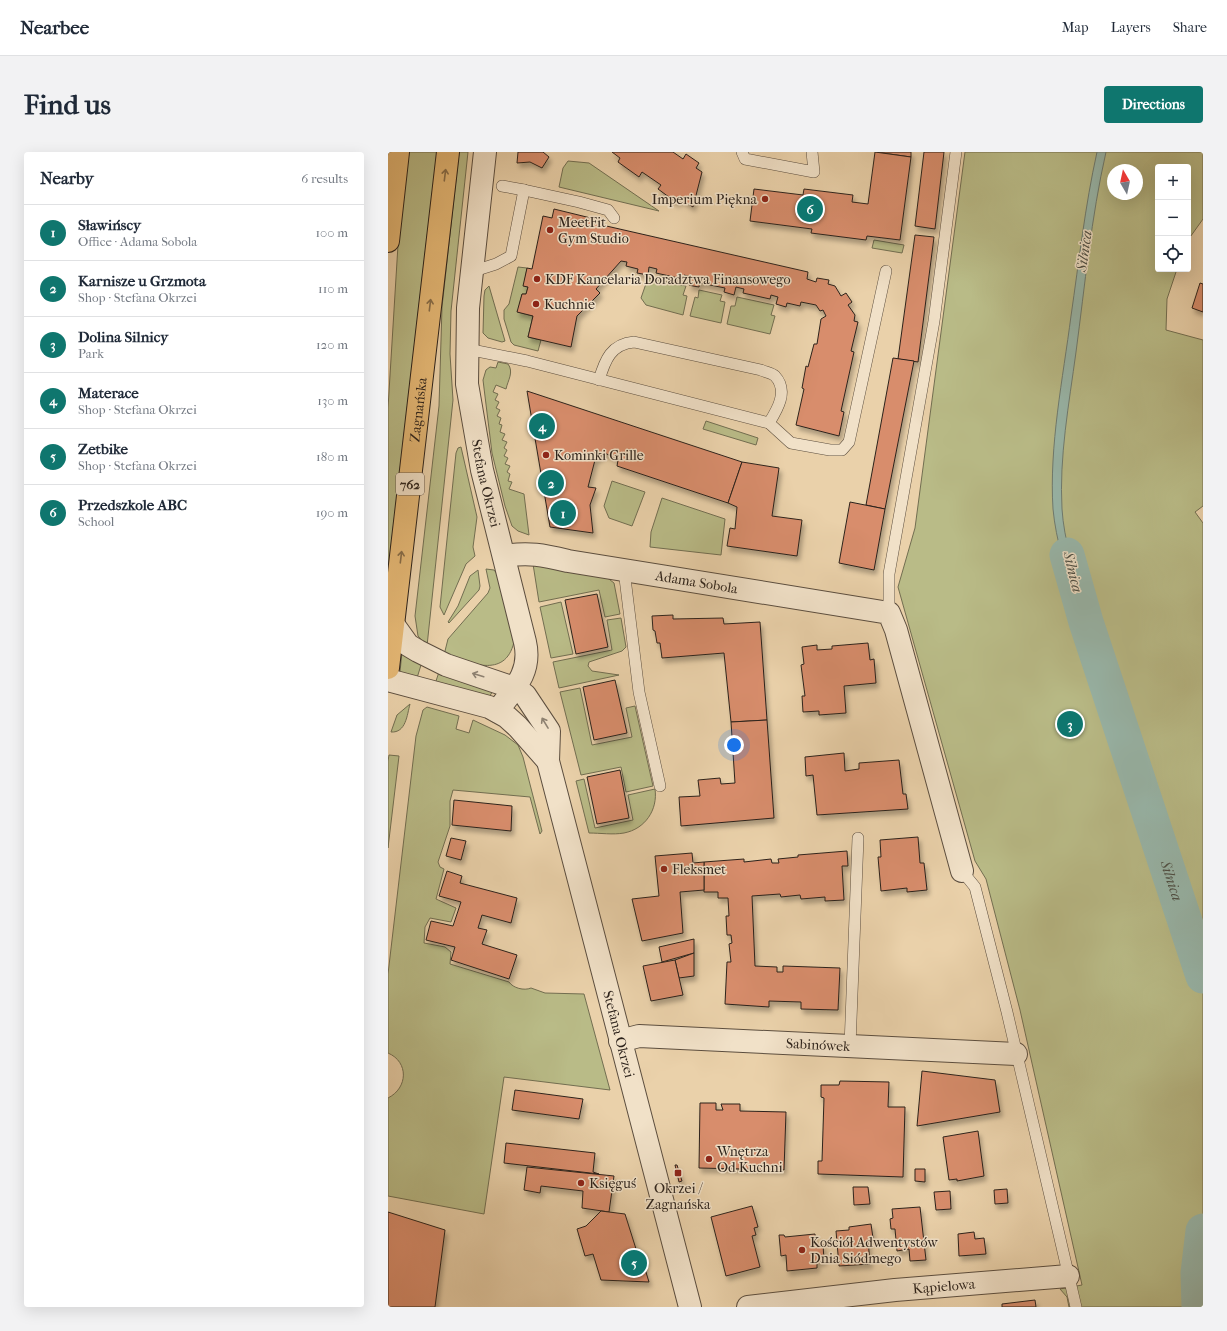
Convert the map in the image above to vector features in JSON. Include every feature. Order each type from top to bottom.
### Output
[{"type":"main road","points":[[388,241],[398,152]]},
{"type":"main road","name":"Zagnańska","points":[[388,668],[448,152]]},
{"type":"street","points":[[471,272],[485,152]]},
{"type":"street","name":"Stefana Okrzei","points":[[471,272],[467,349],[467,384],[472,422],[482,470],[527,651],[526,668],[497,712]]},
{"type":"street","name":"Adama Sobola","points":[[504,556],[538,553],[624,570],[889,613]]},
{"type":"street","points":[[889,613],[896,630],[962,871]]},
{"type":"street","name":"Stefana Okrzei","points":[[393,624],[408,645],[423,654],[446,665],[514,688],[525,695],[550,731],[548,761],[690,1307]]},
{"type":"street","name":"Stefana Okrzei","points":[[388,680],[489,707],[518,727],[548,761]]},
{"type":"street","name":"Sabinówek","points":[[620,1041],[639,1036],[1016,1054]]},
{"type":"street","name":"Kąpielowa","points":[[748,1307],[895,1290],[1068,1276]]},
{"type":"lane","points":[[742,152],[745,158],[814,172],[812,152]]},
{"type":"lane","points":[[889,613],[889,574],[934,321],[956,152]]},
{"type":"lane","points":[[502,186],[608,210],[614,218]]},
{"type":"lane","points":[[471,272],[496,264],[511,256],[524,190]]},
{"type":"lane","points":[[467,349],[527,361],[769,423],[791,443],[830,450],[842,450],[849,442],[886,271]]},
{"type":"lane","points":[[599,380],[605,363],[614,350],[623,343],[634,342],[761,370],[775,376],[780,385],[781,396],[779,405],[769,423]]},
{"type":"lane","points":[[624,570],[639,692],[660,786]]},
{"type":"lane","points":[[850,1046],[858,838]]},
{"type":"lane","points":[[962,871],[975,887],[1007,1012],[1076,1307]]},
{"type":"green space","points":[[409,152],[437,152],[388,573],[388,408],[398,245]]},
{"type":"green space","points":[[459,152],[468,152],[451,311],[450,354],[453,400],[427,646],[418,636],[415,616],[439,406],[442,307]]},
{"type":"green space","points":[[965,152],[1203,152],[1203,219],[1191,236],[1191,164],[1155,164],[1155,272],[1176,272],[1167,299],[1166,330],[1203,340],[1203,506],[1195,512],[1203,523],[1203,1307],[1069,1307],[1067,1297],[1060,1289],[1082,1285],[1020,1010],[986,879],[975,861],[898,587],[915,528]]},
{"type":"green space","points":[[568,161],[589,163],[659,211],[559,187],[563,168]]},
{"type":"green space","points":[[874,240],[904,245],[902,253],[872,248]]},
{"type":"green space","points":[[518,267],[527,268],[524,286],[528,287],[526,294],[522,294],[518,312],[533,316],[528,337],[541,340],[538,351],[514,345],[511,342],[504,319],[504,310],[509,304]]},
{"type":"green space","points":[[648,278],[686,286],[683,295],[687,296],[683,315],[646,305],[641,298]]},
{"type":"green space","points":[[489,286],[505,341],[502,342],[488,338],[483,333],[484,296],[485,290]]},
{"type":"green space","points":[[699,290],[722,295],[720,301],[725,302],[721,323],[690,316],[695,297],[698,298]]},
{"type":"green space","points":[[737,297],[774,305],[771,315],[775,316],[770,334],[727,324],[731,306],[735,306]]},
{"type":"green space","points":[[498,362],[508,364],[510,367],[510,376],[506,389],[496,385],[493,392],[498,394],[495,400],[499,402],[496,408],[500,410],[497,416],[501,418],[499,424],[502,425],[500,432],[505,434],[502,440],[507,442],[504,448],[507,450],[504,456],[508,458],[505,464],[510,466],[507,472],[510,474],[508,481],[512,482],[509,489],[524,494],[529,535],[518,531],[512,526],[505,506],[492,453],[483,380],[486,370],[490,367],[496,368]]},
{"type":"green space","points":[[706,421],[758,438],[756,445],[703,429]]},
{"type":"green space","points":[[461,447],[477,517],[473,547],[475,556],[466,564],[444,615],[440,607],[456,453],[458,448]]},
{"type":"green space","points":[[612,481],[645,492],[632,526],[609,518],[604,506]]},
{"type":"green space","points":[[662,498],[725,519],[721,555],[650,547],[651,532]]},
{"type":"green space","points":[[533,564],[605,576],[614,583],[620,614],[605,617],[599,590],[539,602]]},
{"type":"green space","points":[[486,569],[494,570],[498,575],[514,642],[509,654],[503,661],[494,665],[475,664],[444,655],[448,639],[488,593],[490,588]]},
{"type":"green space","points":[[478,570],[479,590],[449,623],[448,622],[458,606],[470,576]]},
{"type":"green space","points":[[561,602],[573,654],[551,658],[540,607]]},
{"type":"green space","points":[[621,618],[626,647],[622,651],[589,662],[588,666],[592,671],[619,675],[559,688],[553,662],[612,650],[607,620]]},
{"type":"green space","points":[[402,652],[421,665],[417,678],[400,672]]},
{"type":"green space","points":[[439,672],[493,691],[489,697],[435,684]]},
{"type":"green space","points":[[580,688],[592,745],[632,737],[626,708],[635,706],[653,786],[626,792],[621,767],[581,775],[560,692]]},
{"type":"green space","points":[[410,704],[407,718],[403,726],[396,732],[391,732],[397,715]]},
{"type":"green space","points":[[427,707],[459,716],[456,729],[469,733],[473,720],[505,735],[518,745],[523,757],[542,831],[540,834],[530,797],[453,790],[450,801],[450,826],[438,862],[440,867],[444,869],[436,899],[456,908],[451,922],[430,918],[425,927],[424,943],[445,947],[451,952],[450,964],[509,982],[513,986],[519,988],[531,988],[545,993],[584,994],[610,1090],[504,1077],[484,1214],[388,1196],[388,1098],[395,1094],[399,1088],[402,1082],[403,1069],[400,1062],[388,1053],[388,974],[416,736],[423,710]]},
{"type":"green space","points":[[389,755],[399,756],[388,848],[388,761]]},
{"type":"green space","points":[[584,779],[595,828],[633,820],[628,795],[655,789],[652,811],[644,823],[631,831],[615,834],[589,833],[576,781]]},
{"type":"water","points":[[1097,152],[1106,152],[1096,202],[1065,430],[1061,489],[1063,521],[1067,544],[1084,600],[1076,602],[1062,556],[1054,521],[1052,485],[1053,461],[1058,412],[1082,234]]},
{"type":"building","points":[[518,152],[543,152],[549,157],[542,168],[530,162],[517,163]]},
{"type":"building","points":[[612,152],[673,152],[683,159],[686,154],[699,163],[696,168],[702,172],[693,207],[680,199],[677,203],[658,189],[661,185],[642,172],[639,177],[618,162],[620,158]]},
{"type":"building","points":[[875,152],[911,152],[911,157]]},
{"type":"building","points":[[875,152],[911,157],[900,240],[867,236],[866,240],[811,233],[812,229],[750,221],[754,189],[803,195],[804,189],[853,195],[852,202],[868,204]]},
{"type":"building","points":[[924,152],[944,152],[935,229],[915,226]]},
{"type":"building","points":[[554,209],[603,221],[602,225],[808,272],[807,279],[816,282],[817,278],[829,280],[828,284],[835,286],[841,296],[846,293],[852,302],[848,305],[855,315],[854,321],[858,322],[851,351],[854,352],[841,411],[844,412],[839,436],[796,425],[804,389],[802,388],[806,366],[808,367],[814,344],[817,344],[821,319],[826,316],[823,310],[820,311],[816,305],[801,302],[800,306],[787,303],[786,307],[776,304],[778,297],[771,295],[770,299],[743,293],[744,289],[736,287],[734,295],[724,292],[725,288],[700,283],[699,287],[693,286],[689,285],[691,277],[684,275],[683,279],[656,273],[657,269],[649,267],[648,275],[637,273],[638,269],[626,266],[627,262],[621,261],[596,289],[600,293],[577,316],[571,347],[528,337],[533,316],[517,312],[522,294],[526,294],[528,287],[523,286],[527,268],[532,269],[543,216],[552,218]]},
{"type":"building","points":[[915,235],[934,237],[918,362],[898,359]]},
{"type":"building","points":[[1200,283],[1203,284],[1203,312],[1192,308]]},
{"type":"building","points":[[893,358],[914,361],[885,509],[866,505]]},
{"type":"building","points":[[527,391],[742,462],[728,503],[617,466],[618,460],[605,453],[595,460],[588,487],[596,488],[590,505],[593,533],[550,527]]},
{"type":"building","points":[[742,462],[779,468],[772,516],[802,520],[797,556],[727,546],[730,528],[735,529],[737,507],[728,503]]},
{"type":"building","points":[[850,502],[885,509],[874,570],[839,563]]},
{"type":"building","points":[[597,594],[608,647],[576,654],[565,600]]},
{"type":"building","points":[[673,615],[673,619],[723,618],[724,624],[760,622],[767,720],[731,722],[724,653],[662,658],[660,643],[657,643],[655,631],[653,630],[652,616]]},
{"type":"building","points":[[868,643],[870,660],[874,659],[876,683],[844,686],[846,713],[819,715],[819,711],[803,712],[802,696],[805,696],[801,665],[804,664],[802,647],[817,645],[817,650],[832,649],[832,646]]},
{"type":"building","points":[[615,680],[627,733],[594,740],[583,687]]},
{"type":"building","points":[[767,720],[774,818],[681,826],[679,797],[700,796],[698,780],[720,778],[721,784],[735,783],[731,722]]},
{"type":"building","points":[[844,753],[845,771],[859,769],[859,763],[899,760],[903,794],[906,794],[908,809],[817,815],[813,775],[806,776],[805,757]]},
{"type":"building","points":[[620,770],[629,818],[597,824],[587,777]]},
{"type":"building","points":[[454,800],[512,806],[511,831],[452,825]]},
{"type":"building","points":[[918,837],[920,863],[924,863],[927,890],[907,892],[907,888],[881,891],[878,857],[881,857],[880,840]]},
{"type":"building","points":[[451,838],[466,841],[461,860],[446,856]]},
{"type":"building","points":[[847,851],[848,866],[842,866],[844,900],[825,901],[825,897],[801,899],[800,895],[781,897],[780,894],[752,896],[755,966],[777,967],[777,972],[783,972],[783,966],[840,968],[838,1010],[801,1009],[801,1002],[769,1001],[769,1007],[725,1004],[727,962],[731,962],[729,944],[732,943],[731,935],[727,935],[726,916],[729,916],[728,898],[718,898],[718,892],[704,892],[704,862],[744,859],[744,862],[771,859],[772,863],[779,863],[778,859],[798,857],[798,855]]},
{"type":"building","points":[[692,853],[693,863],[704,862],[704,890],[680,892],[683,933],[642,941],[632,899],[659,896],[655,856]]},
{"type":"building","points":[[447,871],[462,876],[460,883],[517,898],[511,923],[482,915],[478,928],[487,930],[482,944],[517,955],[509,979],[451,960],[455,947],[426,940],[431,921],[453,926],[461,902],[439,896]]},
{"type":"building","points":[[694,939],[694,953],[662,962],[659,947]]},
{"type":"building","points":[[694,953],[694,976],[679,978],[675,960]]},
{"type":"building","points":[[675,960],[683,995],[651,1001],[643,966]]},
{"type":"building","points":[[922,1071],[995,1080],[1000,1112],[917,1126]]},
{"type":"building","points":[[840,1081],[889,1082],[888,1107],[905,1107],[903,1177],[818,1174],[818,1161],[822,1161],[824,1098],[821,1097],[821,1085],[839,1085]]},
{"type":"building","points":[[515,1090],[583,1099],[579,1119],[512,1110]]},
{"type":"building","points":[[700,1103],[716,1103],[716,1110],[723,1110],[721,1104],[740,1104],[740,1111],[786,1112],[784,1170],[699,1168]]},
{"type":"building","points":[[978,1131],[984,1176],[957,1181],[957,1179],[949,1180],[943,1137]]},
{"type":"building","points":[[506,1143],[595,1153],[593,1172],[599,1174],[504,1163]]},
{"type":"building","points":[[675,1165],[677,1165],[682,1181],[679,1182]]},
{"type":"building","points":[[527,1167],[614,1176],[609,1212],[582,1208],[583,1191],[541,1186],[540,1193],[524,1190]]},
{"type":"building","points":[[915,1169],[925,1169],[925,1182],[915,1181]]},
{"type":"building","points":[[853,1187],[868,1187],[870,1204],[854,1205]]},
{"type":"building","points":[[1007,1189],[1008,1203],[995,1204],[994,1190]]},
{"type":"building","points":[[950,1191],[951,1209],[936,1210],[934,1192]]},
{"type":"building","points":[[752,1206],[758,1227],[754,1228],[756,1235],[752,1236],[760,1267],[726,1276],[711,1217]]},
{"type":"building","points":[[920,1207],[926,1260],[910,1261],[909,1249],[897,1251],[895,1229],[891,1229],[890,1219],[893,1218],[892,1209]]},
{"type":"building","points":[[601,1211],[625,1214],[642,1268],[645,1269],[649,1282],[601,1280],[593,1254],[585,1256],[577,1229],[586,1226]]},
{"type":"building","points":[[388,1212],[445,1230],[435,1307],[388,1307]]},
{"type":"building","points":[[871,1224],[873,1238],[868,1239],[870,1264],[839,1266],[836,1231],[849,1230],[849,1227]]},
{"type":"building","points":[[974,1232],[975,1239],[984,1238],[986,1254],[959,1256],[958,1234]]},
{"type":"building","name":"Kościół Adwentystów Dnia Siódmego","points":[[815,1234],[816,1245],[823,1244],[824,1261],[817,1262],[817,1268],[787,1271],[786,1255],[781,1256],[779,1235],[784,1235],[785,1237]]},
{"type":"building","points":[[1035,1300],[1036,1307],[1002,1307],[1002,1304]]},
{"type":"waterway","name":"Silnica","points":[[1067,555],[1086,622],[1203,976]]},
{"type":"waterway","name":"Silnica","points":[[1199,1307],[1198,1273],[1203,1231]]},
{"type":"place","name":"Imperium Piękna","points":[[765,199]]},
{"type":"place","name":"Przedszkole ABC","points":[[810,209]]},
{"type":"place","name":"MeetFit Gym Studio","points":[[550,230]]},
{"type":"place","name":"KDF Kancelaria Doradztwa Finansowego","points":[[537,279]]},
{"type":"place","name":"Kuchnie","points":[[536,304]]},
{"type":"place","name":"Materace","points":[[542,426]]},
{"type":"place","name":"Kominki Grille","points":[[546,455]]},
{"type":"place","name":"Karnisze u Grzmota","points":[[551,483]]},
{"type":"place","name":"Sławińscy","points":[[563,513]]},
{"type":"place","name":"Dolina Silnicy","points":[[1070,724]]},
{"type":"place","name":"Fleksmet","points":[[664,869]]},
{"type":"place","name":"Wnętrza Od Kuchni","points":[[709,1159]]},
{"type":"place","name":"Okrzei / Zagnańska","points":[[678,1173]]},
{"type":"place","name":"Księguś","points":[[581,1183]]},
{"type":"place","name":"Kościół Adwentystów Dnia Siódmego","points":[[802,1250]]},
{"type":"place","name":"Zetbike","points":[[634,1263]]}]
